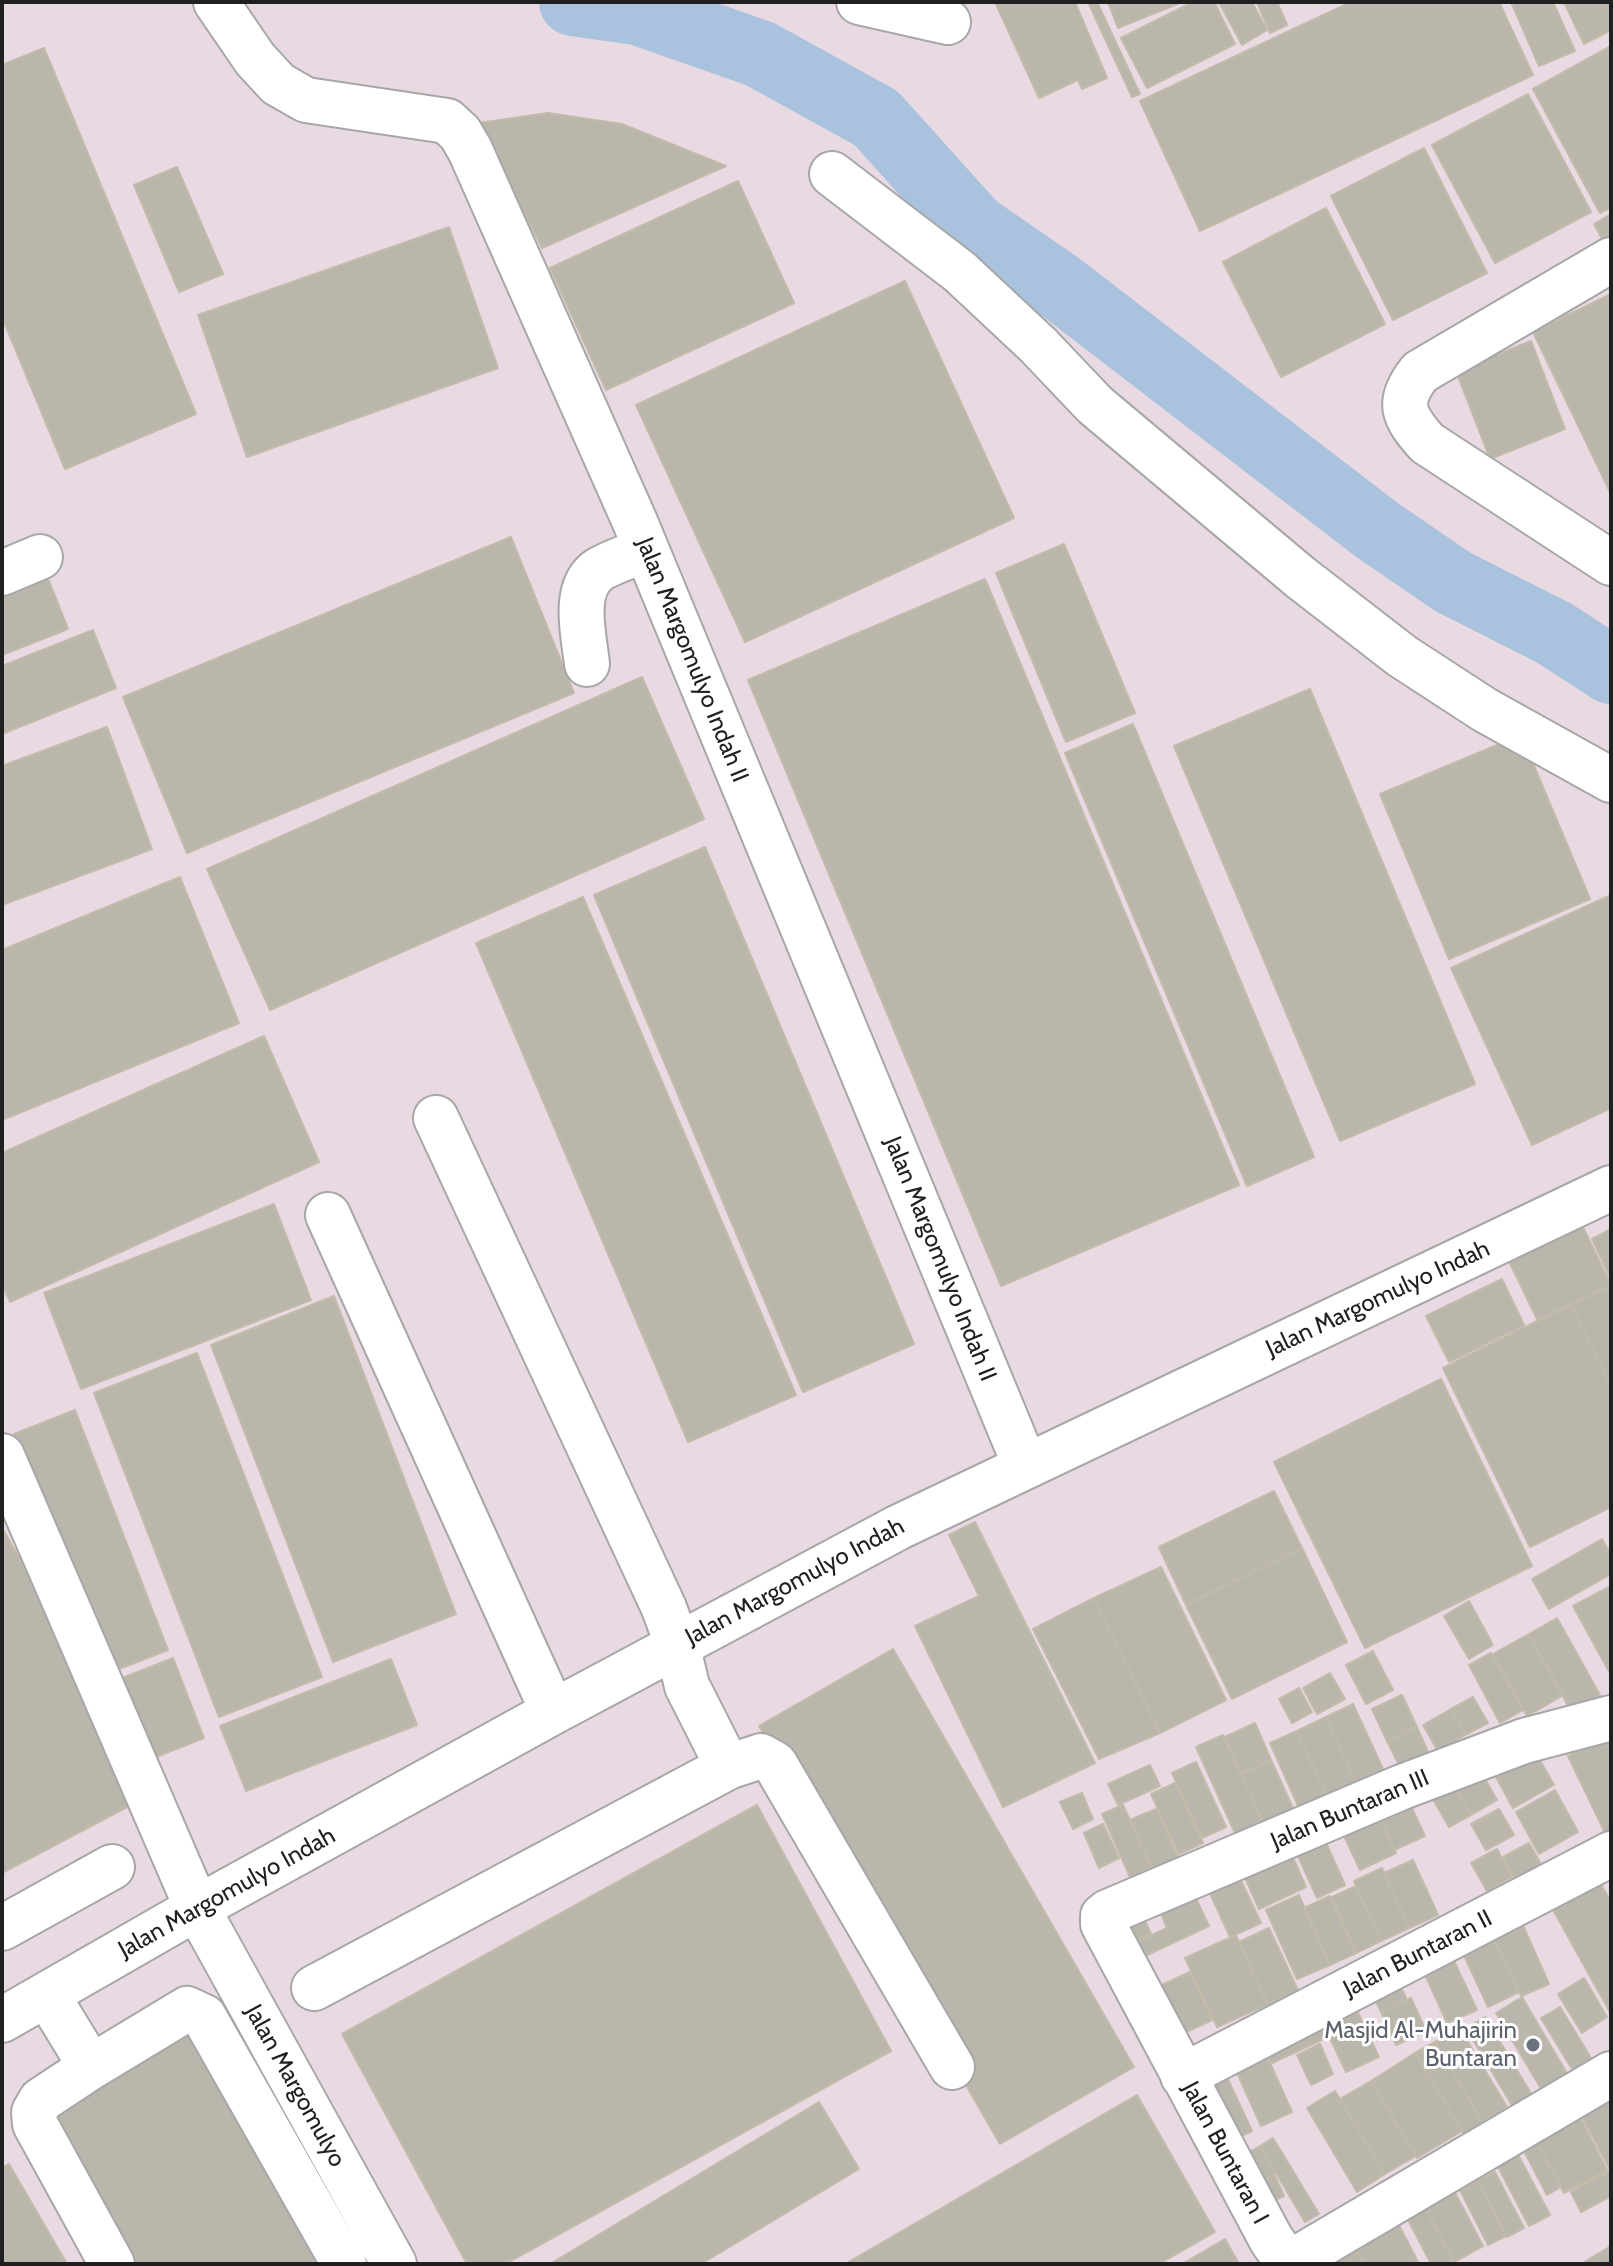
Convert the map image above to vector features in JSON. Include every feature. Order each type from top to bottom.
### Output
[{"type":"street","name":"Jalan Margomulyo Indah II","points":[[216,2],[255,59],[278,84],[306,100],[447,121],[460,133],[470,150],[646,549],[1025,1465]]},
{"type":"street","points":[[859,2],[948,22]]},
{"type":"street","points":[[832,174],[960,272],[1038,345],[1095,405],[1322,595],[1402,656],[1485,710],[1611,780]]},
{"type":"street","points":[[1611,260],[1420,372],[1406,390],[1406,410],[1412,427],[1427,443],[1611,563]]},
{"type":"street","points":[[587,664],[582,623],[584,588],[597,571],[646,549]]},
{"type":"street","points":[[436,1118],[658,1593],[677,1644],[687,1686],[728,1767]]},
{"type":"street","name":"Jalan Margomulyo Indah","points":[[2,2020],[197,1908],[553,1712],[899,1527],[1611,1188]]},
{"type":"street","points":[[328,1215],[553,1712]]},
{"type":"street","name":"Jalan Margomulyo","points":[[2,1456],[197,1908],[394,2264]]},
{"type":"street","name":"Jalan Buntaran III","points":[[1103,1924],[1103,1916],[1108,1912],[1402,1787],[1524,1741],[1611,1718]]},
{"type":"street","points":[[314,1988],[728,1767],[761,1756],[775,1764],[952,2067]]},
{"type":"street","name":"Jalan Buntaran II","points":[[1183,2076],[1611,1854]]},
{"type":"street","points":[[2,1928],[112,1867]]},
{"type":"street","name":"Jalan Buntaran I","points":[[1103,1924],[1283,2259],[1293,2261],[1611,2074]]},
{"type":"street","points":[[47,1995],[91,2067]]},
{"type":"street","points":[[112,2264],[35,2124],[34,2112],[41,2100],[187,2009],[204,2017],[344,2264]]},
{"type":"shaded area","points":[[2,2],[1611,2],[1611,2264],[2,2264]]},
{"type":"building","points":[[995,2],[1075,2],[1107,78],[1082,89],[1078,80],[1039,98]]},
{"type":"building","points":[[1088,2],[1097,2],[1140,94],[1132,97]]},
{"type":"building","points":[[1108,2],[1182,2],[1118,28]]},
{"type":"building","points":[[1193,2],[1214,2],[1235,44],[1147,88],[1121,38]]},
{"type":"building","points":[[1219,2],[1252,2],[1267,30],[1242,45]]},
{"type":"building","points":[[1257,2],[1277,2],[1287,25],[1270,33]]},
{"type":"building","points":[[1351,2],[1499,2],[1533,75],[1200,231],[1140,101]]},
{"type":"building","points":[[1511,2],[1553,2],[1575,51],[1539,66]]},
{"type":"building","points":[[1564,2],[1611,2],[1611,30],[1584,44]]},
{"type":"building","points":[[1611,46],[1611,207],[1600,213],[1533,89]]},
{"type":"building","points":[[44,48],[196,414],[65,469],[2,317],[2,65]]},
{"type":"building","points":[[1528,94],[1591,212],[1495,263],[1432,145]]},
{"type":"building","points":[[548,113],[622,124],[726,166],[542,248],[479,123]]},
{"type":"building","points":[[1424,148],[1487,273],[1393,320],[1331,196]]},
{"type":"building","points":[[177,167],[223,274],[179,292],[134,185]]},
{"type":"building","points":[[738,181],[794,303],[606,390],[550,268]]},
{"type":"building","points":[[1326,208],[1385,324],[1281,377],[1223,262]]},
{"type":"building","points":[[1611,214],[1611,255],[1594,224]]},
{"type":"building","points":[[449,227],[498,368],[247,457],[198,315]]},
{"type":"building","points":[[905,281],[1014,518],[745,642],[636,405]]},
{"type":"building","points":[[1611,294],[1611,494],[1533,332]]},
{"type":"building","points":[[1531,341],[1565,429],[1490,459],[1456,371]]},
{"type":"building","points":[[511,537],[574,693],[187,853],[123,697]]},
{"type":"building","points":[[1064,544],[1135,713],[1066,742],[996,573]]},
{"type":"building","points":[[42,563],[68,629],[2,655],[2,579]]},
{"type":"building","points":[[985,579],[1239,1185],[1001,1286],[748,680]]},
{"type":"building","points":[[93,630],[116,688],[2,734],[2,666]]},
{"type":"building","points":[[642,677],[704,819],[270,1010],[207,869]]},
{"type":"building","points":[[1310,689],[1475,1084],[1340,1141],[1174,746]]},
{"type":"building","points":[[1133,724],[1314,1157],[1247,1186],[1065,753]]},
{"type":"building","points":[[107,727],[152,849],[2,905],[2,766]]},
{"type":"building","points":[[1521,735],[1590,899],[1449,959],[1380,794]]},
{"type":"building","points":[[705,847],[914,1344],[803,1392],[594,895]]},
{"type":"building","points":[[180,877],[239,1023],[2,1120],[2,950]]},
{"type":"building","points":[[1611,895],[1611,1108],[1532,1145],[1451,968]]},
{"type":"building","points":[[583,897],[796,1395],[688,1442],[476,943]]},
{"type":"building","points":[[264,1036],[319,1162],[10,1302],[2,1284],[2,1153]]},
{"type":"building","points":[[274,1204],[311,1300],[81,1389],[44,1293]]},
{"type":"building","points":[[1579,1219],[1611,1285],[1538,1321],[1506,1255]]},
{"type":"building","points":[[1611,1229],[1611,1279],[1592,1239]]},
{"type":"building","points":[[1502,1279],[1524,1325],[1449,1362],[1426,1316]]},
{"type":"building","points":[[1611,1286],[1611,1386],[1571,1304]]},
{"type":"building","points":[[334,1296],[456,1614],[333,1662],[211,1345]]},
{"type":"building","points":[[1571,1304],[1611,1386],[1611,1507],[1530,1547],[1443,1368]]},
{"type":"building","points":[[197,1353],[322,1677],[219,1717],[94,1393]]},
{"type":"building","points":[[1441,1379],[1532,1566],[1365,1648],[1274,1462]]},
{"type":"building","points":[[75,1410],[168,1650],[106,1674],[14,1434]]},
{"type":"building","points":[[1274,1491],[1302,1548],[1186,1605],[1159,1547]]},
{"type":"building","points":[[975,1522],[1095,1763],[1003,1807],[915,1626],[979,1596],[949,1535]]},
{"type":"building","points":[[2,1528],[38,1590],[129,1806],[2,1873]]},
{"type":"building","points":[[1602,1539],[1611,1555],[1611,1574],[1549,1609],[1532,1579]]},
{"type":"building","points":[[1302,1548],[1347,1642],[1232,1699],[1186,1605]]},
{"type":"building","points":[[1161,1567],[1226,1700],[1160,1733],[1094,1598]]},
{"type":"building","points":[[1611,1586],[1611,1675],[1573,1606]]},
{"type":"building","points":[[1094,1598],[1160,1733],[1099,1759],[1033,1629]]},
{"type":"building","points":[[1469,1601],[1493,1645],[1469,1659],[1444,1616]]},
{"type":"building","points":[[1557,1618],[1601,1697],[1572,1713],[1529,1634]]},
{"type":"building","points":[[1529,1634],[1562,1696],[1527,1716],[1493,1654]]},
{"type":"building","points":[[893,1649],[1134,2067],[1000,2144],[759,1726]]},
{"type":"building","points":[[1373,1651],[1393,1690],[1366,1704],[1346,1665]]},
{"type":"building","points":[[1491,1653],[1523,1710],[1500,1723],[1469,1665]]},
{"type":"building","points":[[173,1658],[204,1738],[151,1759],[120,1679]]},
{"type":"building","points":[[391,1659],[417,1725],[246,1791],[220,1726]]},
{"type":"building","points":[[1330,1673],[1345,1699],[1317,1714],[1303,1688]]},
{"type":"building","points":[[1299,1688],[1312,1712],[1292,1723],[1279,1699]]},
{"type":"building","points":[[1402,1695],[1417,1727],[1387,1741],[1372,1709]]},
{"type":"building","points":[[1473,1697],[1488,1723],[1465,1735],[1451,1709]]},
{"type":"building","points":[[1353,1704],[1384,1771],[1356,1784],[1326,1717]]},
{"type":"building","points":[[1451,1709],[1465,1735],[1438,1751],[1423,1725]]},
{"type":"building","points":[[1326,1717],[1356,1784],[1327,1797],[1297,1731]]},
{"type":"building","points":[[1255,1723],[1271,1760],[1241,1774],[1225,1737]]},
{"type":"building","points":[[1417,1727],[1428,1752],[1399,1765],[1387,1741]]},
{"type":"building","points":[[1297,1731],[1327,1797],[1300,1810],[1270,1743]]},
{"type":"building","points":[[1223,1735],[1267,1831],[1240,1844],[1196,1747]]},
{"type":"building","points":[[1611,1735],[1611,1837],[1608,1839],[1568,1756]]},
{"type":"building","points":[[1533,1748],[1554,1785],[1513,1808],[1492,1770]]},
{"type":"building","points":[[1271,1760],[1297,1817],[1267,1831],[1241,1774]]},
{"type":"building","points":[[1196,1762],[1226,1827],[1202,1838],[1172,1773]]},
{"type":"building","points":[[1150,1765],[1160,1786],[1118,1805],[1108,1784]]},
{"type":"building","points":[[1477,1765],[1497,1800],[1471,1815],[1451,1779]]},
{"type":"building","points":[[1175,1783],[1203,1843],[1179,1854],[1151,1794]]},
{"type":"building","points":[[1453,1784],[1471,1815],[1449,1827],[1431,1796]]},
{"type":"building","points":[[1403,1789],[1425,1836],[1394,1850],[1373,1802]]},
{"type":"building","points":[[1555,1790],[1578,1832],[1539,1854],[1516,1812]]},
{"type":"building","points":[[1082,1793],[1093,1819],[1073,1829],[1060,1802]]},
{"type":"building","points":[[1373,1802],[1396,1853],[1360,1870],[1336,1819]]},
{"type":"building","points":[[757,1805],[891,2051],[505,2264],[467,2264],[342,2034]]},
{"type":"building","points":[[1123,1805],[1152,1868],[1130,1877],[1102,1814]]},
{"type":"building","points":[[1156,1809],[1181,1864],[1156,1876],[1130,1820]]},
{"type":"building","points":[[1499,1809],[1514,1835],[1486,1850],[1471,1824]]},
{"type":"building","points":[[1103,1824],[1119,1858],[1099,1868],[1084,1833]]},
{"type":"building","points":[[1318,1825],[1345,1885],[1317,1898],[1290,1838]]},
{"type":"building","points":[[1285,1840],[1306,1887],[1259,1909],[1238,1862]]},
{"type":"building","points":[[1529,1843],[1546,1873],[1520,1887],[1503,1857]]},
{"type":"building","points":[[1497,1849],[1512,1877],[1487,1891],[1471,1863]]},
{"type":"building","points":[[1413,1860],[1438,1915],[1409,1928],[1384,1873]]},
{"type":"building","points":[[1233,1864],[1261,1923],[1230,1937],[1203,1878]]},
{"type":"building","points":[[1382,1868],[1409,1928],[1381,1941],[1354,1881]]},
{"type":"building","points":[[1598,1879],[1611,1902],[1611,2014],[1551,1906]]},
{"type":"building","points":[[1356,1886],[1381,1941],[1356,1953],[1332,1897]]},
{"type":"building","points":[[1192,1890],[1209,1926],[1130,1963],[1124,1948],[1167,1928],[1158,1906]]},
{"type":"building","points":[[1299,1895],[1330,1965],[1297,1979],[1266,1910]]},
{"type":"building","points":[[1330,1896],[1356,1953],[1330,1965],[1304,1908]]},
{"type":"building","points":[[1139,1908],[1151,1934],[1126,1945],[1115,1920]]},
{"type":"building","points":[[1517,1912],[1549,1984],[1521,1996],[1488,1926]]},
{"type":"building","points":[[1487,1924],[1519,1992],[1488,2007],[1456,1938]]},
{"type":"building","points":[[1269,1928],[1298,1990],[1268,2004],[1239,1942]]},
{"type":"building","points":[[1236,1935],[1268,2004],[1217,2027],[1185,1958]]},
{"type":"building","points":[[1447,1946],[1477,2010],[1447,2023],[1418,1959]]},
{"type":"building","points":[[1190,1972],[1212,2020],[1173,2038],[1151,1990]]},
{"type":"building","points":[[1584,1978],[1607,2017],[1582,2033],[1558,1994]]},
{"type":"building","points":[[1400,1985],[1407,2000],[1381,2012],[1374,1997]]},
{"type":"building","name":"Masjid Al-Muhajirin Buntaran","points":[[1522,1997],[1569,2077],[1543,2092],[1496,2013]]},
{"type":"building","points":[[1411,1998],[1426,2031],[1396,2045],[1381,2012]]},
{"type":"building","points":[[1352,2000],[1379,2057],[1346,2072],[1319,2015]]},
{"type":"building","points":[[1560,2007],[1591,2058],[1572,2069],[1541,2018]]},
{"type":"building","points":[[1319,2017],[1328,2037],[1270,2064],[1261,2043]]},
{"type":"building","points":[[1485,2017],[1532,2095],[1513,2107],[1466,2028]]},
{"type":"building","points":[[200,2023],[338,2264],[133,2264],[45,2112]]},
{"type":"building","points":[[1459,2027],[1507,2107],[1482,2121],[1435,2042]]},
{"type":"building","points":[[1435,2042],[1484,2125],[1465,2136],[1415,2053]]},
{"type":"building","points":[[1261,2043],[1292,2112],[1261,2126],[1230,2057]]},
{"type":"building","points":[[1320,2044],[1333,2074],[1311,2085],[1297,2055]]},
{"type":"building","points":[[1415,2053],[1462,2131],[1417,2158],[1371,2081]]},
{"type":"building","points":[[1224,2071],[1252,2131],[1222,2145],[1195,2085]]},
{"type":"building","points":[[1371,2081],[1416,2156],[1385,2174],[1340,2099]]},
{"type":"building","points":[[1335,2091],[1385,2174],[1357,2192],[1307,2108]]},
{"type":"building","points":[[1137,2095],[1215,2232],[1159,2264],[845,2264]]},
{"type":"building","points":[[1611,2099],[1611,2169],[1610,2170],[1581,2114]]},
{"type":"building","points":[[819,2102],[859,2169],[701,2264],[550,2264]]},
{"type":"building","points":[[1581,2119],[1607,2170],[1564,2193],[1537,2142]]},
{"type":"building","points":[[1273,2138],[1319,2214],[1305,2222],[1260,2146]]},
{"type":"building","points":[[1537,2142],[1561,2187],[1547,2195],[1523,2149]]},
{"type":"building","points":[[1260,2146],[1276,2173],[1258,2184],[1241,2157]]},
{"type":"building","points":[[1516,2151],[1550,2215],[1529,2226],[1495,2161]]},
{"type":"building","points":[[9,2164],[67,2264],[2,2264],[2,2168]]},
{"type":"building","points":[[1611,2170],[1611,2196],[1581,2212],[1571,2192]]},
{"type":"building","points":[[1495,2172],[1524,2228],[1507,2237],[1478,2181]]},
{"type":"building","points":[[1275,2176],[1284,2196],[1258,2208],[1250,2188]]},
{"type":"building","points":[[1478,2181],[1506,2236],[1488,2245],[1460,2190]]},
{"type":"building","points":[[1451,2185],[1483,2246],[1454,2262],[1422,2200]]},
{"type":"building","points":[[1422,2200],[1452,2264],[1431,2264],[1403,2210]]},
{"type":"building","points":[[1399,2225],[1419,2264],[1363,2264],[1355,2248]]},
{"type":"building","points":[[1225,2239],[1239,2264],[1182,2264]]},
{"type":"building","points":[[1611,2246],[1611,2264],[1581,2264]]},
{"type":"building","points":[[1355,2248],[1363,2264],[1338,2264],[1335,2259]]},
{"type":"waterway","points":[[573,2],[637,11],[760,54],[876,118],[974,227],[1058,285],[1377,530],[1453,582],[1554,633],[1611,670]]},
{"type":"place","name":"Masjid Al-Muhajirin Buntaran","points":[[1533,2045]]}]
